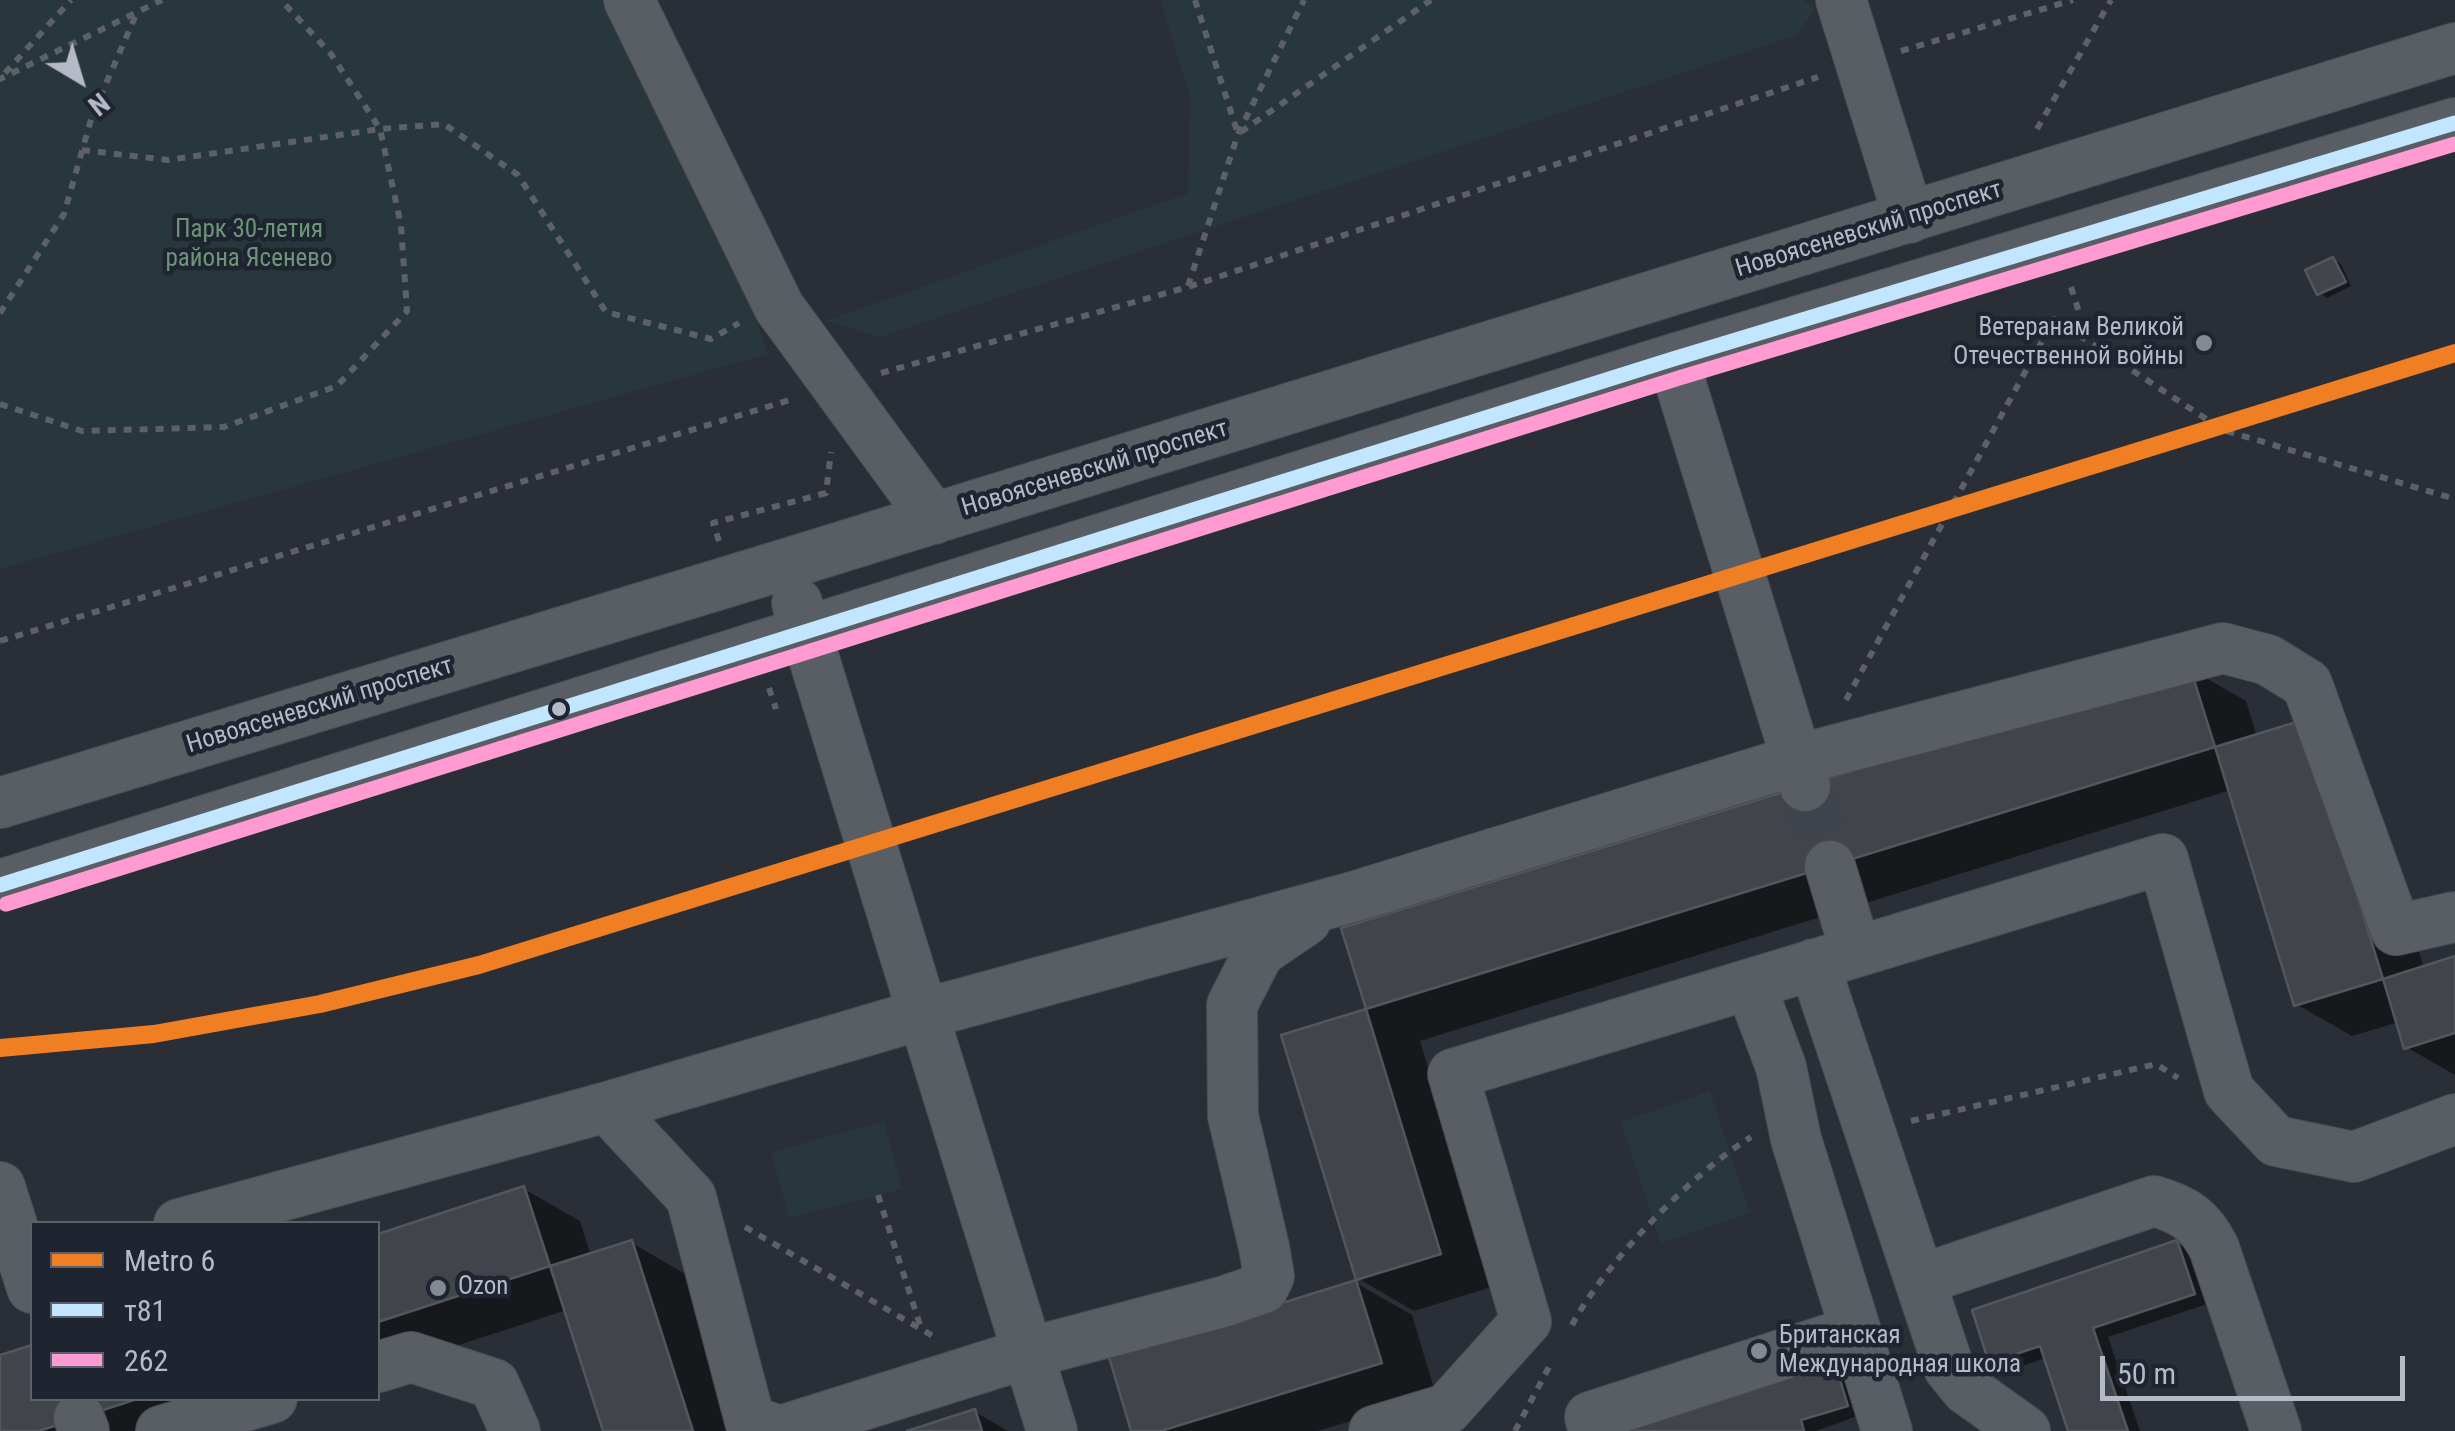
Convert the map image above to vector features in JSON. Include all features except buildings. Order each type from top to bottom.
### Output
[{"type":"street","points":[[629,0],[779,307],[934,518]]},
{"type":"street","points":[[1841,0],[1909,218]]},
{"type":"street","name":"Новоясеневский проспект","points":[[2447,51],[2427,60],[2418,70],[2414,97],[2431,118],[2455,122]]},
{"type":"street","name":"Новоясеневский проспект","points":[[0,803],[2447,51]]},
{"type":"street","name":"Новоясеневский проспект","points":[[0,886],[1673,359],[2455,122]]},
{"type":"street","points":[[2188,130],[2202,128],[2214,132],[2231,153],[2233,166],[2228,179],[2208,196]]},
{"type":"street","points":[[1673,359],[1806,766]]},
{"type":"street","points":[[786,564],[923,1014],[1007,1359],[1052,1431]]},
{"type":"street","points":[[190,1221],[1356,896],[2223,648],[2268,660],[2307,684],[2396,930],[2455,917]]},
{"type":"street","points":[[1374,1431],[1447,1408],[1526,1321],[1454,1074],[2164,859],[2229,1092],[2276,1140],[2354,1157],[2455,1119]]},
{"type":"street","points":[[1830,866],[1835,958],[1920,1280],[1949,1368],[1966,1389],[2025,1431]]},
{"type":"street","points":[[606,1107],[691,1197],[750,1420],[780,1430],[1007,1359],[1262,1288],[1269,1276],[1233,1116],[1232,1005],[1259,952],[1292,926],[1356,896]]},
{"type":"street","points":[[1750,984],[1781,1067],[1796,1138],[1887,1431]]},
{"type":"street","points":[[0,1187],[22,1273]]},
{"type":"street","points":[[1920,1280],[2154,1201],[2184,1210],[2204,1227],[2214,1248],[2276,1431]]},
{"type":"street","points":[[1594,1431],[1590,1418],[1856,1331]]},
{"type":"street","points":[[380,1366],[411,1357],[494,1384],[515,1431]]},
{"type":"street","points":[[161,1431],[211,1424],[265,1401]]},
{"type":"path","points":[[0,78],[71,0]]},
{"type":"path","points":[[0,78],[162,0]]},
{"type":"path","points":[[0,404],[82,430],[224,427],[337,386],[407,311],[401,224],[380,128],[331,54],[282,0]]},
{"type":"path","points":[[1195,0],[1238,134]]},
{"type":"path","points":[[1188,287],[1238,134],[1304,0]]},
{"type":"path","points":[[1238,134],[1431,0]]},
{"type":"path","points":[[0,641],[838,385],[1188,287],[1861,63],[2072,0]]},
{"type":"path","points":[[2036,130],[2111,0]]},
{"type":"path","points":[[0,313],[64,214],[92,116],[138,10]]},
{"type":"path","points":[[82,150],[168,160],[380,128],[444,124],[518,175],[606,312],[711,340],[754,314],[779,307]]},
{"type":"path","points":[[2070,287],[2079,312]]},
{"type":"path","points":[[1806,766],[2054,319],[2223,430],[2455,499]]},
{"type":"path","points":[[713,522],[826,493],[838,385]]},
{"type":"path","points":[[1934,1116],[2156,1064],[2186,1083]]},
{"type":"path","points":[[1571,1328],[1589,1293],[1695,1182],[1722,1156],[1791,1113]]},
{"type":"path","points":[[878,1195],[921,1329]]},
{"type":"path","points":[[691,1197],[921,1329],[1007,1359]]},
{"type":"path","points":[[1515,1431],[1552,1362]]},
{"type":"green space","name":"Парк 30-летия района Ясенево","points":[[0,0],[619,0],[768,354],[0,569]]},
{"type":"green space","points":[[1160,0],[1803,0],[1816,7],[1798,35],[880,337],[825,321],[1188,193],[1190,96]]},
{"type":"green space","points":[[1710,1091],[1750,1213],[1661,1243],[1621,1122]]},
{"type":"green space","points":[[884,1121],[902,1189],[789,1218],[771,1152]]},
{"type":"tunnel","points":[[1805,786],[1830,866]]},
{"type":"metro line","name":"6","points":[[0,1048],[154,1034],[320,1004],[479,965],[2455,353]]},
{"type":"transit line","name":"т81","points":[[0,885],[1673,359],[2455,123]]},
{"type":"transit line","name":"262","points":[[6,904],[1679,378],[2455,144]]},
{"type":"place","name":"Ветеранам Великой Отечественной войны","points":[[2204,343]]},
{"type":"place","name":"Ozon","points":[[438,1288]]},
{"type":"place","name":"Британская Международная школа","points":[[1759,1351]]}]
